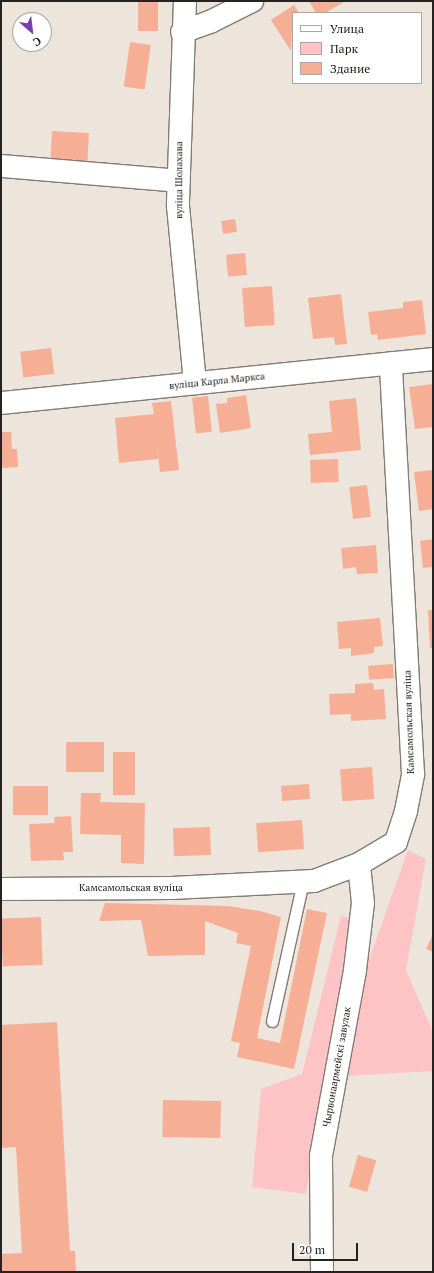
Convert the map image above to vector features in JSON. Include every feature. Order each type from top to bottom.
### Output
[{"type":"street","name":"вуліца Шолахава","points":[[185,1],[182,32],[178,206],[195,383]]},
{"type":"street","points":[[182,32],[212,21],[252,1]]},
{"type":"street","points":[[1,166],[178,181]]},
{"type":"street","name":"вуліца Карла Маркса","points":[[1,403],[433,359]]},
{"type":"street","name":"Камсамольская вуліца","points":[[1,889],[172,888],[314,881],[359,864],[396,842],[406,811],[413,774],[391,364]]},
{"type":"street","name":"Чырвонаармейскі завулак","points":[[322,1272],[321,1156],[355,970],[363,903],[359,864]]},
{"type":"lane","points":[[272,1021],[303,881]]},
{"type":"green space","points":[[408,850],[426,859],[406,970],[433,1032],[433,1071],[346,1076],[360,985]]},
{"type":"green space","points":[[341,916],[352,918],[306,1194],[252,1187],[261,1089],[302,1074]]},
{"type":"building","points":[[138,1],[158,1],[158,31],[138,31]]},
{"type":"building","points":[[309,1],[346,1],[327,12],[315,12]]},
{"type":"building","points":[[294,5],[298,12],[292,12],[291,51],[271,20]]},
{"type":"building","points":[[130,42],[151,45],[145,89],[124,87]]},
{"type":"building","points":[[52,131],[89,133],[87,162],[50,160]]},
{"type":"building","points":[[235,219],[237,232],[223,234],[221,221]]},
{"type":"building","points":[[245,253],[247,275],[228,277],[226,255]]},
{"type":"building","points":[[272,286],[275,325],[245,327],[242,288]]},
{"type":"building","points":[[341,294],[347,344],[335,345],[334,337],[313,339],[308,298]]},
{"type":"building","points":[[422,300],[426,334],[378,340],[377,334],[371,335],[368,312],[403,308],[403,302]]},
{"type":"building","points":[[51,348],[54,374],[23,378],[20,352]]},
{"type":"building","points":[[433,384],[433,427],[415,429],[409,387]]},
{"type":"building","points":[[246,395],[251,428],[220,433],[216,404],[227,403],[227,398]]},
{"type":"building","points":[[208,396],[212,432],[196,433],[192,398]]},
{"type":"building","points":[[356,398],[361,450],[310,455],[308,434],[332,432],[329,401]]},
{"type":"building","points":[[171,401],[179,470],[160,472],[157,447],[158,459],[119,463],[115,418],[154,414],[152,403]]},
{"type":"building","points":[[1,432],[11,432],[12,449],[17,449],[18,467],[1,468]]},
{"type":"building","points":[[338,459],[339,482],[311,483],[310,460]]},
{"type":"building","points":[[433,470],[433,509],[419,511],[414,472]]},
{"type":"building","points":[[367,485],[371,517],[353,519],[349,487]]},
{"type":"building","points":[[433,539],[433,567],[423,568],[420,541]]},
{"type":"building","points":[[376,545],[378,573],[357,574],[356,567],[343,569],[341,548]]},
{"type":"building","points":[[428,610],[433,610],[433,648],[430,648]]},
{"type":"building","points":[[380,618],[383,646],[374,647],[374,653],[351,656],[351,648],[339,649],[337,622]]},
{"type":"building","points":[[393,664],[394,678],[369,680],[368,666]]},
{"type":"building","points":[[373,683],[374,690],[384,689],[386,719],[351,721],[351,714],[330,715],[329,694],[355,693],[355,684]]},
{"type":"building","points":[[66,742],[104,742],[104,772],[66,772]]},
{"type":"building","points":[[113,752],[135,752],[135,795],[113,795]]},
{"type":"building","points":[[372,767],[374,799],[342,801],[340,769]]},
{"type":"building","points":[[309,784],[310,799],[282,801],[281,786]]},
{"type":"building","points":[[13,786],[48,786],[48,815],[13,815]]},
{"type":"building","points":[[81,793],[101,793],[100,802],[145,803],[144,864],[121,863],[121,835],[80,834]]},
{"type":"building","points":[[71,816],[73,852],[63,852],[64,860],[31,861],[29,824],[55,823],[54,817]]},
{"type":"building","points":[[302,820],[304,849],[258,852],[256,823]]},
{"type":"building","points":[[210,827],[211,855],[174,856],[173,828]]},
{"type":"building","points":[[105,903],[228,906],[260,911],[281,917],[257,1038],[280,1043],[307,909],[327,913],[294,1069],[237,1057],[240,1043],[231,1041],[251,946],[236,943],[238,933],[205,921],[205,955],[148,956],[141,920],[99,921]]},
{"type":"building","points":[[41,917],[43,965],[3,966],[1,918]]},
{"type":"building","points":[[433,934],[433,952],[426,949]]},
{"type":"building","points":[[57,1022],[70,1251],[75,1251],[76,1272],[1,1272],[1,1254],[22,1253],[16,1147],[1,1148],[1,1025]]},
{"type":"building","points":[[163,1100],[221,1101],[220,1138],[162,1137]]},
{"type":"building","points":[[358,1155],[376,1160],[367,1192],[349,1187]]}]
